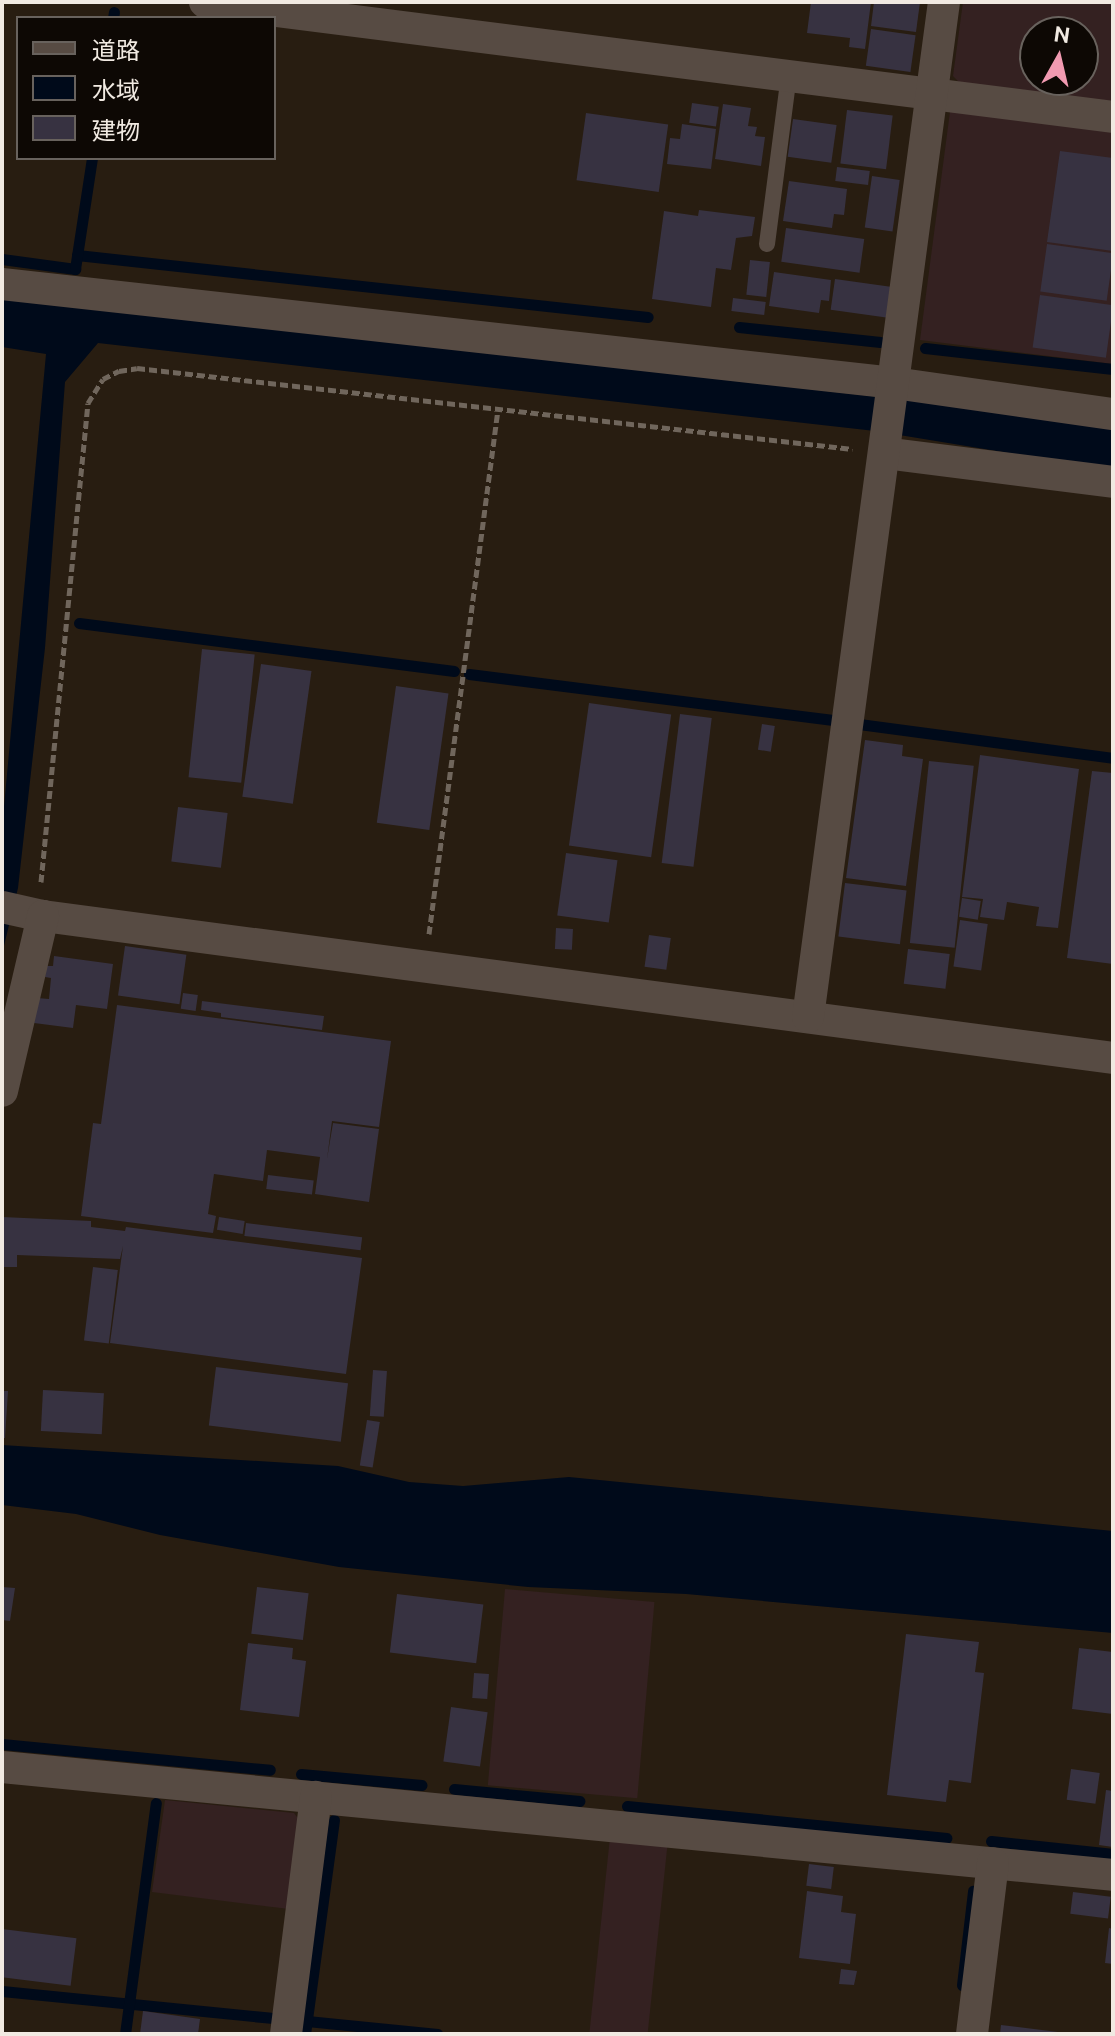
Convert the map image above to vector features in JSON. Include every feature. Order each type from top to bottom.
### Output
[{"type":"street","points":[[205,2],[338,10],[789,75],[1113,117]]},
{"type":"street","points":[[808,1017],[944,2]]},
{"type":"street","points":[[2,284],[1113,414]]},
{"type":"street","points":[[885,447],[1113,482]]},
{"type":"street","points":[[2,1091],[26,912],[1113,1058]]},
{"type":"street","points":[[2,1767],[1113,1875]]},
{"type":"street","points":[[286,2034],[316,1797]]},
{"type":"street","points":[[972,2034],[993,1863]]},
{"type":"lane","points":[[767,244],[789,75]]},
{"type":"path","points":[[26,912],[88,403],[103,379],[119,371],[137,368],[498,409],[885,447]]},
{"type":"path","points":[[425,966],[498,409]]},
{"type":"shaded area","points":[[963,2],[1113,2],[1113,108],[1024,96],[1099,96],[1099,16],[1019,16],[1019,95],[965,88],[953,76]]},
{"type":"shaded area","points":[[951,104],[1113,125],[1113,364],[920,340]]},
{"type":"shaded area","points":[[505,1589],[654,1602],[637,1798],[488,1785]]},
{"type":"shaded area","points":[[165,1800],[294,1813],[300,1821],[289,1909],[152,1892]]},
{"type":"shaded area","points":[[610,1837],[668,1843],[648,2034],[589,2034]]},
{"type":"water","points":[[2,298],[932,403],[1113,429],[1113,470],[875,431],[98,343],[65,382],[45,648],[18,888],[2,954],[2,828],[46,354],[2,347]]},
{"type":"water","points":[[2,1445],[338,1466],[409,1482],[463,1486],[569,1477],[1113,1531],[1113,1633],[686,1594],[528,1587],[339,1567],[160,1535],[76,1514],[2,1505]]},
{"type":"building","points":[[811,2],[871,2],[865,49],[849,47],[850,38],[807,33]]},
{"type":"building","points":[[874,2],[920,2],[916,32],[871,26]]},
{"type":"building","points":[[871,29],[916,35],[910,72],[866,66]]},
{"type":"building","points":[[692,103],[719,107],[716,127],[689,123]]},
{"type":"building","points":[[723,104],[751,108],[748,126],[757,127],[755,136],[765,137],[761,166],[715,159]]},
{"type":"building","points":[[847,110],[893,116],[886,169],[840,164]]},
{"type":"building","points":[[586,113],[668,125],[659,192],[577,180]]},
{"type":"building","points":[[793,119],[837,125],[831,163],[788,157]]},
{"type":"building","points":[[682,124],[716,129],[711,169],[667,164],[670,138],[680,139]]},
{"type":"building","points":[[1060,151],[1113,158],[1113,251],[1047,242]]},
{"type":"building","points":[[837,167],[870,171],[868,185],[835,181]]},
{"type":"building","points":[[872,176],[900,180],[892,231],[865,227]]},
{"type":"building","points":[[789,181],[847,189],[844,215],[834,214],[832,228],[783,221]]},
{"type":"building","points":[[699,210],[755,217],[752,236],[736,238],[731,270],[716,268],[711,307],[652,299],[664,211],[698,216]]},
{"type":"building","points":[[786,228],[864,239],[859,273],[781,262]]},
{"type":"building","points":[[1047,244],[1113,253],[1107,301],[1040,292]]},
{"type":"building","points":[[750,260],[770,262],[766,297],[746,295]]},
{"type":"building","points":[[774,272],[831,280],[829,301],[821,300],[819,313],[769,306]]},
{"type":"building","points":[[835,279],[890,287],[886,317],[831,310]]},
{"type":"building","points":[[1040,295],[1113,305],[1106,358],[1033,347]]},
{"type":"building","points":[[733,298],[766,302],[764,315],[731,311]]},
{"type":"building","points":[[202,649],[255,655],[241,783],[189,777]]},
{"type":"building","points":[[261,664],[312,671],[293,804],[242,797]]},
{"type":"building","points":[[396,686],[448,693],[429,830],[377,823]]},
{"type":"building","points":[[589,703],[671,715],[651,857],[569,846]]},
{"type":"building","points":[[680,714],[712,718],[693,867],[662,863]]},
{"type":"building","points":[[762,724],[775,726],[771,752],[758,750]]},
{"type":"building","points":[[865,740],[903,745],[902,756],[923,759],[906,886],[846,878]]},
{"type":"building","points":[[980,755],[1079,769],[1058,928],[1036,926],[1039,907],[1007,902],[1004,920],[980,917],[983,899],[962,897]]},
{"type":"building","points":[[929,761],[974,766],[955,948],[910,943]]},
{"type":"building","points":[[1092,771],[1113,773],[1113,964],[1067,958]]},
{"type":"building","points":[[178,807],[228,813],[221,868],[171,862]]},
{"type":"building","points":[[566,853],[617,860],[609,923],[557,915]]},
{"type":"building","points":[[845,883],[907,891],[900,944],[838,937]]},
{"type":"building","points":[[962,898],[981,901],[978,920],[959,917]]},
{"type":"building","points":[[960,920],[988,924],[981,970],[953,967]]},
{"type":"building","points":[[556,928],[573,929],[572,950],[555,949]]},
{"type":"building","points":[[649,935],[671,938],[666,970],[645,967]]},
{"type":"building","points":[[125,946],[186,955],[179,1004],[118,996]]},
{"type":"building","points":[[908,949],[950,954],[945,989],[904,984]]},
{"type":"building","points":[[54,956],[113,964],[107,1009],[76,1005],[73,1028],[34,1023],[37,998],[49,999],[51,978],[45,977],[46,966],[53,966]]},
{"type":"building","points":[[183,993],[198,995],[196,1011],[181,1009]]},
{"type":"building","points":[[202,1001],[324,1016],[322,1030],[221,1017],[221,1013],[201,1010]]},
{"type":"building","points":[[117,1005],[391,1041],[379,1127],[332,1121],[327,1159],[333,1123],[379,1129],[369,1202],[315,1194],[320,1157],[267,1150],[263,1181],[214,1174],[208,1214],[216,1216],[213,1233],[81,1216],[93,1123],[101,1124]]},
{"type":"building","points":[[268,1175],[314,1181],[312,1195],[266,1189]]},
{"type":"building","points":[[2,1217],[91,1221],[91,1227],[125,1231],[126,1227],[362,1258],[346,1374],[110,1343],[123,1246],[120,1259],[17,1255],[17,1267],[2,1267]]},
{"type":"building","points":[[219,1217],[245,1221],[243,1234],[217,1230]]},
{"type":"building","points":[[246,1223],[362,1237],[361,1250],[244,1236]]},
{"type":"building","points":[[93,1267],[118,1270],[109,1343],[84,1340]]},
{"type":"building","points":[[216,1367],[348,1383],[341,1442],[209,1426]]},
{"type":"building","points":[[373,1370],[387,1371],[384,1417],[370,1416]]},
{"type":"building","points":[[43,1390],[104,1393],[102,1434],[41,1431]]},
{"type":"building","points":[[2,1391],[8,1391],[5,1438],[2,1438]]},
{"type":"building","points":[[367,1420],[380,1422],[373,1467],[360,1465]]},
{"type":"building","points":[[2,1587],[15,1588],[10,1621],[2,1620]]},
{"type":"building","points":[[257,1587],[309,1593],[303,1640],[251,1634]]},
{"type":"building","points":[[397,1594],[483,1605],[476,1663],[390,1653]]},
{"type":"building","points":[[906,1634],[979,1642],[975,1672],[984,1673],[971,1783],[949,1780],[946,1802],[887,1795]]},
{"type":"building","points":[[248,1643],[293,1648],[292,1659],[306,1661],[299,1717],[240,1710]]},
{"type":"building","points":[[1079,1648],[1113,1652],[1113,1714],[1072,1709]]},
{"type":"building","points":[[474,1673],[489,1674],[487,1699],[472,1698]]},
{"type":"building","points":[[451,1707],[488,1712],[480,1767],[443,1761]]},
{"type":"building","points":[[1071,1769],[1100,1773],[1095,1804],[1067,1800]]},
{"type":"building","points":[[1106,1790],[1113,1791],[1113,1847],[1099,1845]]},
{"type":"building","points":[[809,1864],[834,1867],[831,1889],[806,1886]]},
{"type":"building","points":[[807,1891],[843,1896],[841,1912],[856,1914],[850,1964],[799,1958]]},
{"type":"building","points":[[1073,1892],[1111,1897],[1108,1918],[1070,1914]]},
{"type":"building","points":[[1109,1928],[1113,1929],[1113,1964],[1105,1963]]},
{"type":"building","points":[[2,1929],[76,1938],[71,1986],[2,1977]]},
{"type":"building","points":[[841,1969],[857,1971],[854,1985],[839,1984]]},
{"type":"building","points":[[143,2011],[200,2019],[198,2034],[140,2034]]},
{"type":"building","points":[[1001,2025],[1058,2032],[1058,2034],[1000,2034]]},
{"type":"waterway","points":[[113,16],[114,12]]},
{"type":"waterway","points":[[2,259],[75,269],[92,160]]},
{"type":"waterway","points":[[77,255],[648,317]]},
{"type":"waterway","points":[[739,327],[880,342]]},
{"type":"waterway","points":[[925,348],[1113,369]]},
{"type":"waterway","points":[[79,623],[454,671]]},
{"type":"waterway","points":[[469,674],[839,721]]},
{"type":"waterway","points":[[859,724],[1113,758]]},
{"type":"waterway","points":[[2,1744],[270,1770]]},
{"type":"waterway","points":[[301,1774],[422,1785]]},
{"type":"waterway","points":[[454,1789],[579,1801]]},
{"type":"waterway","points":[[125,2034],[156,1803]]},
{"type":"waterway","points":[[627,1806],[946,1838]]},
{"type":"waterway","points":[[305,2034],[334,1820]]},
{"type":"waterway","points":[[991,1841],[1113,1854]]},
{"type":"waterway","points":[[962,1985],[973,1891]]},
{"type":"waterway","points":[[2,1991],[271,2018]]},
{"type":"waterway","points":[[307,2021],[437,2034]]}]
